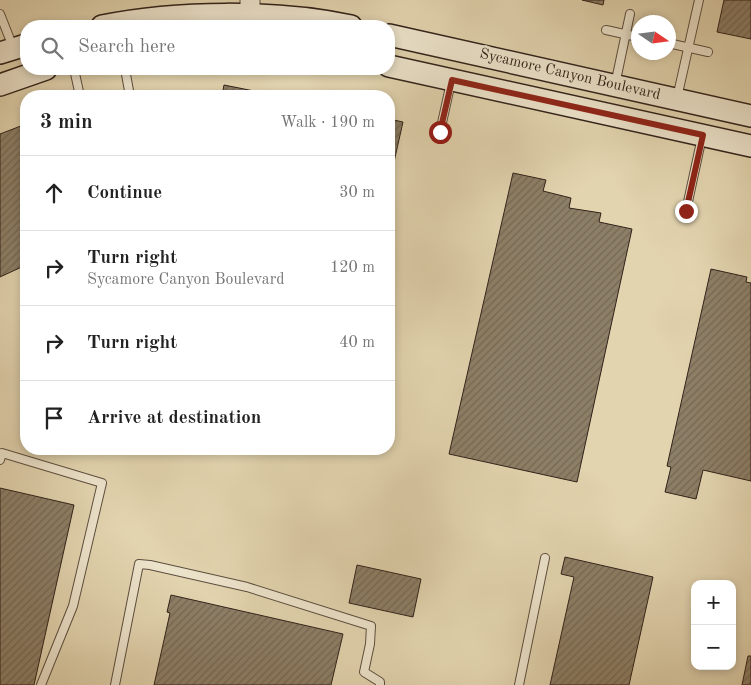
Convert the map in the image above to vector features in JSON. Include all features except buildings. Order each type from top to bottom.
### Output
[{"type":"main road","points":[[133,20],[250,14],[310,20]]},
{"type":"main road","name":"Sycamore Canyon Boulevard","points":[[395,35],[751,116]]},
{"type":"main road","name":"Sycamore Canyon Boulevard","points":[[395,67],[751,146]]},
{"type":"main road","points":[[0,85],[29,75]]},
{"type":"lane","points":[[677,99],[699,0]]},
{"type":"lane","points":[[0,14],[13,49]]},
{"type":"lane","points":[[615,85],[630,14]]},
{"type":"lane","points":[[606,30],[631,35]]},
{"type":"lane","points":[[676,45],[708,52]]},
{"type":"lane","points":[[75,75],[79,90]]},
{"type":"lane","points":[[127,75],[129,90]]},
{"type":"lane","points":[[440,132],[452,80]]},
{"type":"lane","points":[[686,211],[703,135]]},
{"type":"lane","points":[[0,460],[2,452],[102,483],[73,606],[41,685]]},
{"type":"lane","points":[[519,685],[546,558]]},
{"type":"lane","points":[[115,685],[139,564],[247,587],[372,626],[364,672],[380,682],[380,685]]},
{"type":"route","points":[[440,132],[452,80],[703,135],[686,211]]}]
